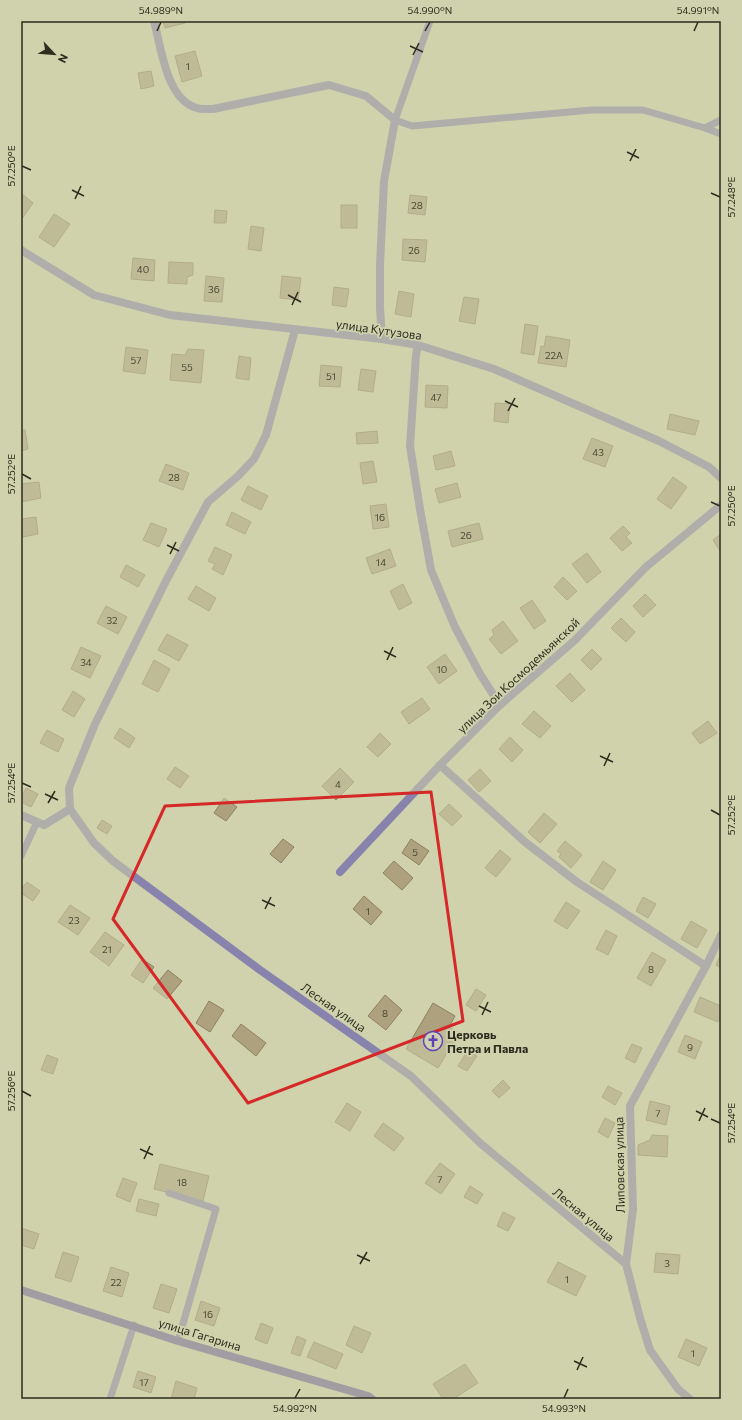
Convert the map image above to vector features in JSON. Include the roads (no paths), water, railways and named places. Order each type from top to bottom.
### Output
[{"type":"street","points":[[154,21],[169,80],[184,102],[196,108],[213,109],[329,85],[366,96],[395,120],[384,181],[380,265],[382,339]]},
{"type":"street","name":"улица Кутузова","points":[[21,250],[94,295],[170,315],[382,339],[418,345],[494,369],[659,441],[709,467],[721,478]]},
{"type":"street","points":[[21,815],[44,825],[70,809],[69,788],[95,724],[167,579],[208,502],[238,476],[254,459],[266,435],[295,330]]},
{"type":"street","points":[[418,345],[410,446],[432,570],[455,627],[480,674],[500,704]]},
{"type":"street","name":"улица Зои Космодемьянской","points":[[340,872],[440,765],[500,704],[574,641],[646,567],[721,505]]},
{"type":"street","points":[[440,765],[525,842],[577,882],[706,966]]},
{"type":"street","name":"Лесная улица","points":[[70,809],[94,843],[114,861],[260,970],[411,1076],[480,1143],[626,1264]]},
{"type":"street","name":"Липовская улица","points":[[690,1399],[678,1389],[650,1350],[626,1264],[633,1209],[630,1106],[706,966],[721,935]]},
{"type":"street","name":"улица Гагарина","points":[[21,1290],[178,1340],[360,1394],[372,1399]]},
{"type":"lane","points":[[430,21],[395,120],[412,126],[590,110],[643,110],[721,134]]},
{"type":"lane","points":[[705,128],[721,120]]},
{"type":"lane","points":[[21,856],[37,822]]},
{"type":"lane","points":[[169,1193],[216,1209],[178,1340]]},
{"type":"lane","points":[[110,1399],[134,1326]]},
{"type":"place","name":"Церковь Петра и Павла","points":[[433,1041]]}]
